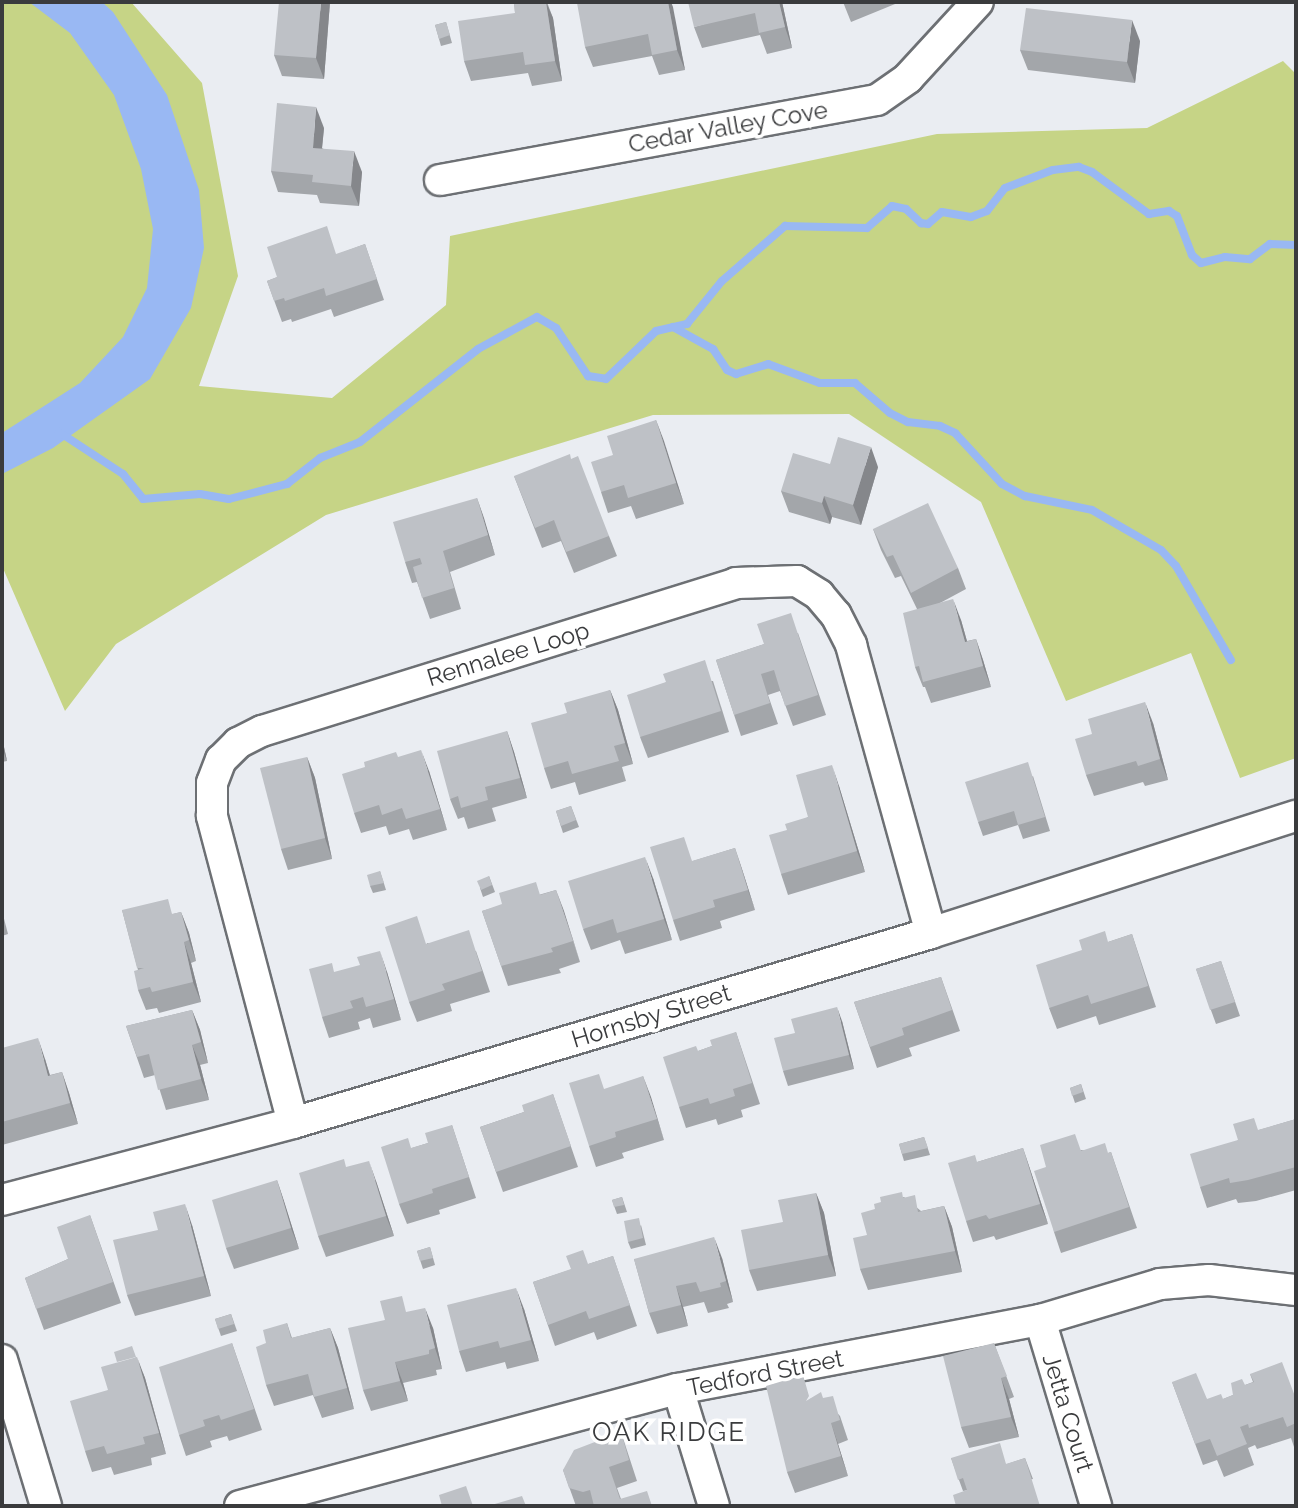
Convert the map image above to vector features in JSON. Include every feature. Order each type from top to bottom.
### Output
[{"type":"street","name":"Cedar Valley Cove","points":[[440,180],[877,100],[908,78],[978,2]]},
{"type":"street","name":"Rennalee Loop","points":[[293,1123],[212,816],[212,783],[221,760],[238,743],[262,731],[736,583],[797,581],[819,595],[836,615],[851,645],[931,933]]},
{"type":"street","name":"Hornsby Street","points":[[2,1200],[293,1123],[931,933],[1296,816]]},
{"type":"street","name":"Tedford Street","points":[[240,1506],[678,1389],[1040,1320],[1160,1284],[1209,1280],[1296,1290]]},
{"type":"street","name":"Jetta Court","points":[[1040,1320],[1096,1506]]},
{"type":"street","points":[[2,1360],[46,1506]]},
{"type":"street","points":[[678,1389],[714,1506]]},
{"type":"green space","points":[[2,2],[131,2],[202,83],[238,276],[199,386],[332,398],[446,305],[450,236],[937,134],[1147,128],[1283,61],[1296,74],[1296,758],[1240,778],[1191,653],[1066,701],[981,502],[849,414],[653,415],[326,515],[116,644],[65,711],[2,566]]},
{"type":"water","points":[[29,2],[102,2],[113,12],[167,95],[199,190],[204,248],[191,308],[150,379],[53,448],[2,474],[2,433],[80,383],[123,337],[147,288],[153,229],[141,169],[114,95],[70,33]]},
{"type":"building","points":[[279,2],[321,2],[316,58],[274,55]]},
{"type":"building","points":[[514,2],[546,2],[555,61],[525,65],[523,52],[464,61],[458,21],[515,13]]},
{"type":"building","points":[[668,2],[677,50],[652,55],[648,34],[585,47],[577,3]]},
{"type":"building","points":[[688,2],[779,2],[785,27],[759,33],[755,13],[694,27]]},
{"type":"building","points":[[1026,8],[1132,20],[1127,62],[1020,50]]},
{"type":"building","points":[[446,22],[450,35],[439,39],[435,25]]},
{"type":"building","points":[[277,103],[316,107],[313,148],[354,151],[351,186],[312,182],[313,175],[271,171]]},
{"type":"building","points":[[327,226],[336,254],[365,244],[377,279],[326,296],[324,288],[285,301],[284,298],[274,301],[267,281],[277,277],[267,247]]},
{"type":"building","points":[[656,420],[676,483],[628,498],[624,485],[601,492],[591,462],[613,455],[607,436]]},
{"type":"building","points":[[838,437],[871,447],[853,505],[824,496],[822,503],[781,491],[793,453],[830,464]]},
{"type":"building","points":[[570,454],[571,459],[578,456],[609,536],[566,552],[554,520],[535,528],[514,476]]},
{"type":"building","points":[[477,498],[488,535],[443,551],[454,588],[422,598],[413,567],[422,564],[420,558],[405,562],[393,522]]},
{"type":"building","points":[[928,503],[958,568],[911,593],[893,555],[887,557],[873,529]]},
{"type":"building","points":[[953,599],[965,642],[976,639],[983,666],[923,682],[919,666],[915,667],[903,613]]},
{"type":"building","points":[[791,613],[818,695],[785,706],[774,670],[761,674],[770,703],[734,715],[716,660],[764,644],[757,624]]},
{"type":"building","points":[[705,660],[721,711],[640,737],[627,695],[666,682],[663,674]]},
{"type":"building","points":[[610,690],[625,743],[614,746],[619,761],[572,774],[568,761],[544,768],[531,723],[567,713],[564,703]]},
{"type":"building","points":[[1145,702],[1160,759],[1138,766],[1136,761],[1086,775],[1075,739],[1092,734],[1088,719]]},
{"type":"building","points":[[507,731],[520,778],[485,787],[488,800],[461,808],[458,796],[450,799],[437,751]]},
{"type":"building","points":[[421,750],[440,809],[406,819],[402,808],[382,815],[379,805],[354,813],[342,774],[365,767],[364,762],[396,752],[398,757]]},
{"type":"building","points":[[307,757],[325,838],[281,849],[260,768]]},
{"type":"building","points":[[1028,762],[1045,817],[1018,825],[1014,811],[978,822],[965,782]]},
{"type":"building","points":[[832,765],[857,851],[781,874],[769,835],[787,830],[785,824],[808,817],[796,775]]},
{"type":"building","points":[[571,806],[576,820],[561,826],[556,811]]},
{"type":"building","points":[[684,837],[692,861],[735,848],[748,890],[713,900],[715,907],[673,920],[650,847]]},
{"type":"building","points":[[645,857],[664,919],[617,933],[613,919],[583,929],[568,881]]},
{"type":"building","points":[[380,871],[384,883],[370,886],[367,875]]},
{"type":"building","points":[[489,876],[492,885],[481,890],[477,881]]},
{"type":"building","points":[[536,882],[540,895],[556,890],[573,941],[551,948],[553,952],[501,966],[482,911],[502,904],[499,893]]},
{"type":"building","points":[[168,899],[172,914],[181,912],[189,940],[184,942],[193,982],[152,992],[150,987],[138,990],[134,971],[144,968],[137,968],[122,910]]},
{"type":"building","points":[[417,916],[426,944],[469,930],[482,971],[442,984],[445,990],[409,1002],[385,927]]},
{"type":"building","points":[[1105,931],[1108,942],[1132,934],[1148,986],[1091,1004],[1088,995],[1049,1008],[1036,965],[1082,950],[1079,940]]},
{"type":"building","points":[[380,951],[394,999],[366,1007],[363,997],[350,1001],[353,1008],[322,1017],[309,969],[332,963],[334,972],[360,965],[357,957]]},
{"type":"building","points":[[1221,961],[1235,1002],[1210,1010],[1196,969]]},
{"type":"building","points":[[941,977],[952,1010],[902,1028],[904,1035],[870,1047],[854,1002]]},
{"type":"building","points":[[837,1007],[849,1055],[783,1071],[774,1038],[795,1033],[791,1019]]},
{"type":"building","points":[[192,1010],[201,1042],[192,1045],[201,1079],[158,1090],[149,1054],[137,1057],[126,1026]]},
{"type":"building","points":[[736,1032],[752,1083],[733,1089],[735,1096],[710,1104],[708,1098],[679,1107],[663,1057],[696,1046],[698,1051],[712,1046],[710,1040]]},
{"type":"building","points":[[38,1038],[48,1076],[62,1072],[70,1103],[2,1122],[2,1048]]},
{"type":"building","points":[[599,1074],[604,1089],[643,1076],[657,1119],[615,1132],[616,1137],[589,1146],[569,1083]]},
{"type":"building","points":[[1081,1084],[1083,1092],[1072,1096],[1070,1088]]},
{"type":"building","points":[[553,1094],[571,1146],[496,1172],[480,1127],[524,1112],[522,1105]]},
{"type":"building","points":[[1254,1118],[1258,1130],[1296,1119],[1296,1167],[1248,1180],[1230,1183],[1229,1178],[1200,1187],[1190,1154],[1238,1140],[1233,1124]]},
{"type":"building","points":[[452,1125],[469,1177],[399,1204],[381,1147],[408,1138],[411,1148],[428,1143],[425,1133]]},
{"type":"building","points":[[1075,1134],[1081,1151],[1105,1143],[1108,1153],[1111,1152],[1129,1207],[1054,1232],[1034,1171],[1046,1167],[1040,1145]]},
{"type":"building","points":[[924,1137],[928,1148],[902,1154],[899,1144]]},
{"type":"building","points":[[1023,1148],[1040,1204],[989,1219],[986,1215],[966,1221],[948,1163],[975,1155],[977,1162]]},
{"type":"building","points":[[344,1159],[346,1167],[369,1161],[386,1216],[318,1236],[299,1173]]},
{"type":"building","points":[[277,1180],[291,1228],[226,1248],[212,1200]]},
{"type":"building","points":[[902,1192],[903,1198],[915,1195],[918,1212],[944,1206],[955,1251],[860,1269],[853,1238],[867,1235],[861,1213],[875,1209],[874,1204],[881,1202],[880,1197]]},
{"type":"building","points":[[816,1193],[828,1255],[749,1270],[741,1230],[783,1222],[778,1200]]},
{"type":"building","points":[[622,1197],[624,1205],[614,1207],[612,1200]]},
{"type":"building","points":[[185,1204],[204,1276],[127,1295],[113,1240],[158,1230],[153,1212]]},
{"type":"building","points":[[90,1215],[113,1282],[36,1309],[25,1278],[68,1259],[57,1227]]},
{"type":"building","points":[[639,1218],[643,1238],[628,1242],[624,1221]]},
{"type":"building","points":[[714,1237],[726,1281],[720,1283],[721,1287],[700,1292],[696,1282],[676,1286],[681,1305],[649,1313],[634,1259]]},
{"type":"building","points":[[430,1247],[433,1258],[420,1261],[417,1251]]},
{"type":"building","points":[[583,1250],[588,1264],[613,1256],[630,1305],[589,1319],[586,1311],[548,1325],[533,1282],[571,1269],[566,1256]]},
{"type":"building","points":[[516,1288],[531,1340],[500,1348],[498,1341],[459,1351],[447,1305]]},
{"type":"building","points":[[402,1296],[406,1312],[425,1308],[435,1348],[429,1350],[429,1354],[395,1362],[400,1381],[363,1390],[348,1328],[385,1320],[380,1301]]},
{"type":"building","points":[[231,1314],[234,1324],[218,1329],[215,1319]]},
{"type":"building","points":[[287,1323],[291,1338],[330,1328],[347,1388],[314,1397],[308,1374],[266,1385],[256,1347],[266,1343],[263,1330]]},
{"type":"building","points":[[232,1343],[254,1409],[221,1420],[219,1415],[203,1420],[205,1426],[179,1435],[159,1367]]},
{"type":"building","points":[[994,1343],[1007,1376],[1001,1378],[1011,1417],[961,1427],[943,1356]]},
{"type":"building","points":[[132,1346],[136,1357],[117,1362],[114,1352]]},
{"type":"building","points":[[137,1357],[159,1433],[143,1437],[145,1444],[107,1454],[104,1446],[85,1451],[70,1401],[108,1390],[101,1367]]},
{"type":"building","points":[[1282,1362],[1296,1399],[1296,1423],[1287,1427],[1283,1417],[1249,1428],[1248,1424],[1240,1427],[1247,1444],[1217,1456],[1210,1439],[1195,1444],[1172,1382],[1196,1373],[1207,1399],[1221,1394],[1223,1399],[1233,1395],[1231,1383],[1242,1379],[1245,1385],[1254,1382],[1250,1374]]},
{"type":"building","points":[[803,1375],[809,1396],[806,1401],[821,1392],[823,1398],[833,1396],[840,1420],[831,1423],[841,1456],[787,1472],[766,1386]]},
{"type":"building","points":[[621,1432],[629,1460],[609,1467],[620,1499],[647,1491],[652,1506],[594,1506],[590,1490],[583,1492],[569,1488],[563,1470],[574,1450]]},
{"type":"building","points":[[1000,1443],[1006,1464],[1025,1458],[1040,1506],[956,1506],[953,1495],[967,1490],[963,1478],[958,1480],[951,1458]]},
{"type":"building","points":[[466,1486],[473,1506],[442,1506],[439,1495]]},
{"type":"building","points":[[522,1496],[526,1506],[488,1506]]},
{"type":"waterway","points":[[59,432],[123,474],[143,499],[200,494],[229,499],[287,484],[320,458],[360,442],[478,349],[537,317],[556,328],[588,376],[606,379],[656,331],[687,324],[722,281],[785,226],[867,228],[892,206],[906,209],[921,223],[928,224],[942,212],[971,217],[987,211],[1005,188],[1053,170],[1079,167],[1092,172],[1149,214],[1169,211],[1177,216],[1192,255],[1201,263],[1225,257],[1250,259],[1270,244],[1296,245]]},
{"type":"waterway","points":[[673,327],[713,349],[727,370],[736,374],[768,364],[820,383],[855,383],[890,413],[908,422],[940,426],[955,433],[1002,484],[1025,496],[1092,510],[1161,550],[1176,566],[1231,660]]},
{"type":"district","name":"OAK RIDGE","points":[[669,1433]]}]
